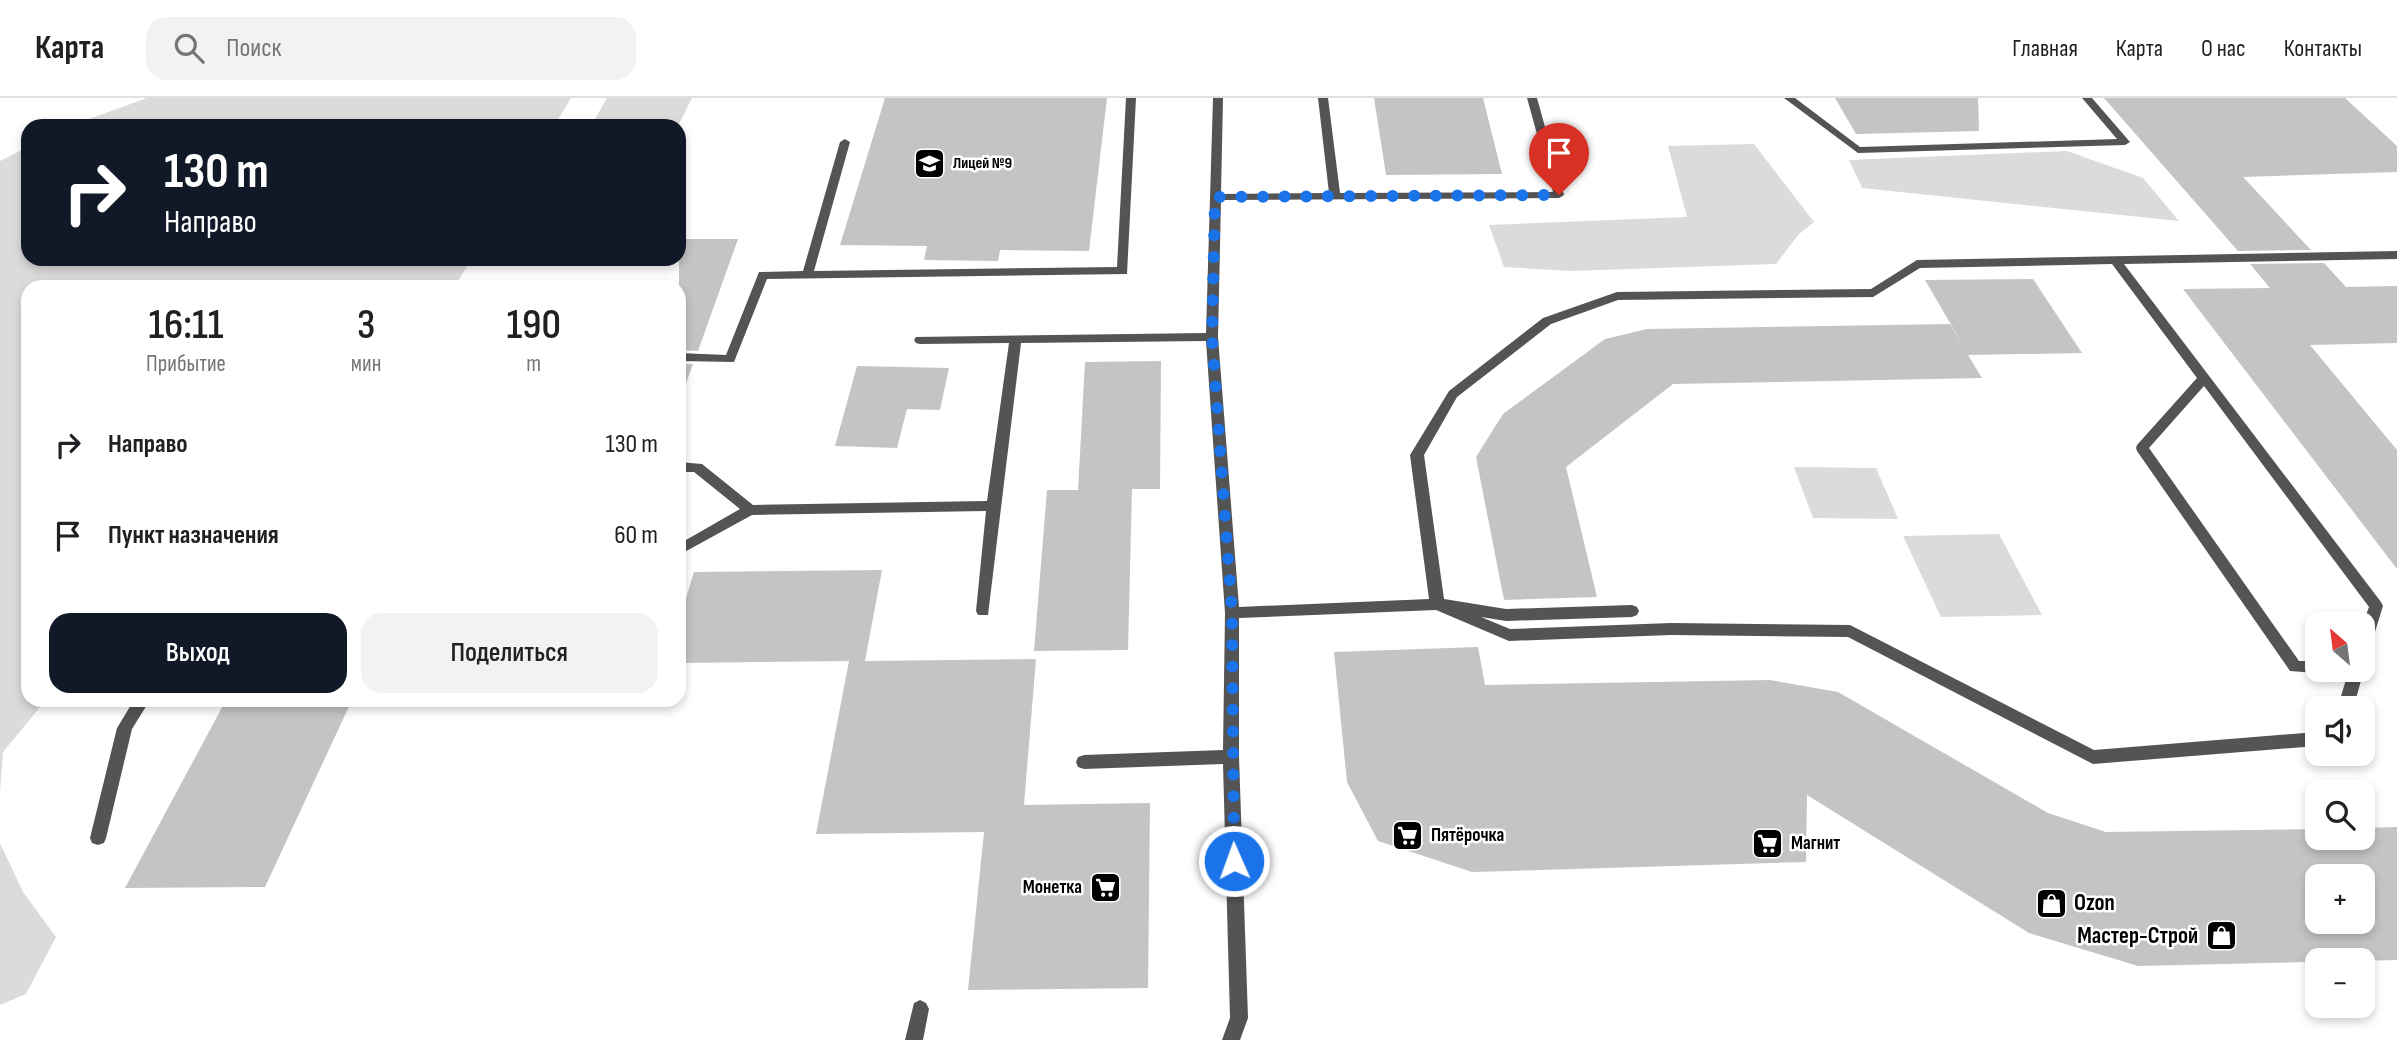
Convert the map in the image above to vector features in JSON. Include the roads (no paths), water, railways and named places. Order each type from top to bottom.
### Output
[{"type":"lane","points":[[686,357],[730,359],[763,275],[1123,271],[1131,98]]},
{"type":"lane","points":[[1218,98],[1212,338],[1232,613],[1231,757],[1239,1018],[1231,1040]]},
{"type":"lane","points":[[1323,98],[1335,196]]},
{"type":"lane","points":[[1215,197],[1559,195],[1532,98]]},
{"type":"lane","points":[[1789,98],[1858,150],[2125,142],[2087,98]]},
{"type":"lane","points":[[808,273],[845,142]]},
{"type":"lane","points":[[1437,604],[1417,454],[1453,394],[1547,321],[1617,296],[1873,293],[1917,264],[2397,255]]},
{"type":"lane","points":[[2115,260],[2376,606],[2374,612]]},
{"type":"lane","points":[[920,340],[1212,338]]},
{"type":"lane","points":[[983,611],[993,506],[1015,341]]},
{"type":"lane","points":[[2204,378],[2142,448],[2295,667],[2305,667]]},
{"type":"lane","points":[[686,467],[697,467],[750,510]]},
{"type":"lane","points":[[686,546],[750,510],[993,506]]},
{"type":"lane","points":[[1232,613],[1437,604],[1506,615],[1632,611]]},
{"type":"lane","points":[[1437,604],[1509,635],[1671,629],[1850,631],[2093,757],[2305,739]]},
{"type":"lane","points":[[98,838],[125,728],[138,707]]},
{"type":"lane","points":[[1084,762],[1231,757]]},
{"type":"lane","points":[[914,1040],[920,1009]]},
{"type":"place","name":"Лицей №9","points":[[930,163]]},
{"type":"place","name":"Пятёрочка","points":[[1408,835]]},
{"type":"place","name":"Магнит","points":[[1768,843]]},
{"type":"place","name":"Монетка","points":[[1105,887]]},
{"type":"place","name":"Ozon","points":[[2051,903]]},
{"type":"place","name":"Мастер-Строй","points":[[2221,936]]}]
